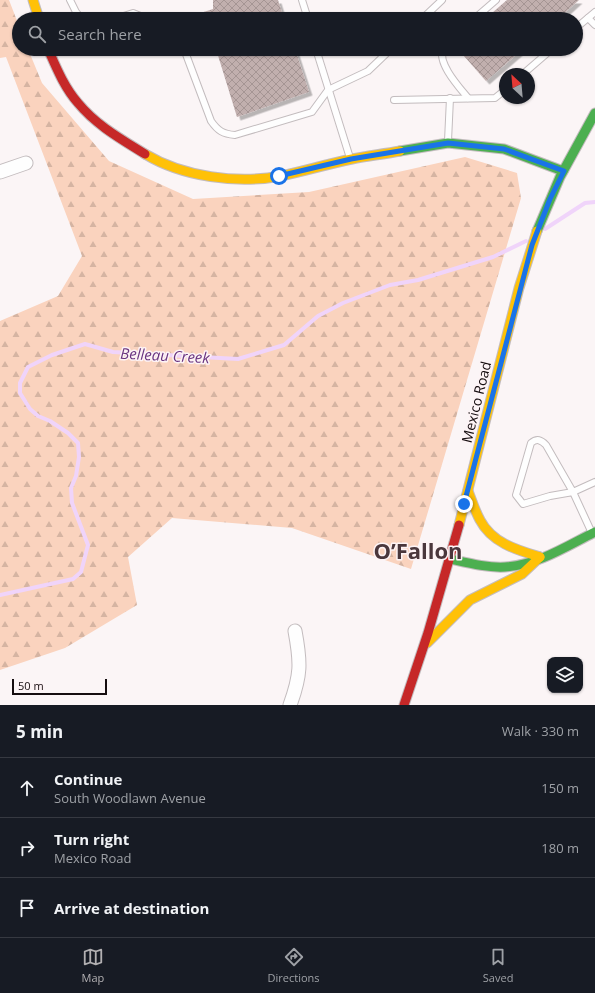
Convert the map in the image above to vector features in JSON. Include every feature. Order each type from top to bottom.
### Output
[{"type":"main road","points":[[33,0],[37,12]]},
{"type":"main road","points":[[51,56],[62,79],[77,102],[112,134],[161,164],[195,174],[229,179],[253,179],[279,176],[351,159],[448,143],[504,149],[564,171]]},
{"type":"main road","name":"Mexico Road","points":[[404,705],[424,646],[450,559],[523,276],[542,218],[557,184],[578,142],[595,113]]},
{"type":"main road","points":[[468,491],[483,526],[493,538],[513,549],[540,557]]},
{"type":"main road","points":[[450,559],[485,566],[506,567],[524,564],[594,533]]},
{"type":"main road","points":[[424,646],[470,600],[522,574],[540,557]]},
{"type":"street","points":[[0,172],[26,163]]},
{"type":"street","points":[[290,705],[299,680],[300,656],[295,631]]},
{"type":"lane","points":[[70,0],[76,12]]},
{"type":"lane","points":[[302,0],[306,12]]},
{"type":"lane","points":[[429,12],[442,0]]},
{"type":"lane","points":[[482,12],[496,0]]},
{"type":"lane","points":[[583,22],[595,12]]},
{"type":"lane","points":[[588,18],[595,25]]},
{"type":"lane","points":[[187,56],[211,121],[217,129],[225,134],[235,134],[312,112],[328,90],[368,71],[384,56]]},
{"type":"lane","points":[[318,56],[351,159]]},
{"type":"lane","points":[[442,56],[442,59],[448,72],[468,98]]},
{"type":"lane","points":[[530,68],[544,56]]},
{"type":"lane","points":[[394,100],[495,98],[499,95]]},
{"type":"lane","points":[[448,143],[450,98]]},
{"type":"lane","points":[[594,533],[573,492],[546,444],[541,440],[535,440],[531,443],[516,495],[519,501],[523,504],[530,503],[550,496],[573,492],[595,482]]},
{"type":"green space","points":[[0,0],[9,0],[14,12],[12,12],[12,56],[31,56],[42,83],[109,161],[193,199],[309,192],[465,157],[517,173],[521,198],[411,569],[292,528],[172,518],[128,557],[137,605],[65,648],[0,670],[0,321],[58,296],[82,256],[6,57],[0,58]]},
{"type":"building","points":[[213,0],[278,0],[282,12],[204,12],[213,9]]},
{"type":"building","points":[[507,0],[579,0],[566,12],[493,12]]},
{"type":"building","points":[[218,56],[297,56],[309,92],[237,117]]},
{"type":"building","points":[[464,56],[515,56],[501,68],[499,68],[499,70],[486,81]]},
{"type":"waterway","name":"Belleau Creek","points":[[545,229],[585,203],[595,202]]},
{"type":"waterway","name":"Belleau Creek","points":[[0,595],[73,579],[81,572],[88,545],[72,503],[71,488],[76,476],[79,457],[78,443],[68,433],[50,421],[38,416],[30,409],[20,393],[20,383],[28,367],[52,355],[85,344],[113,352],[238,359],[284,345],[318,316],[343,303],[390,285],[418,280],[493,257],[526,241]]},
{"type":"traffic: fast","points":[[537,231],[560,177],[595,113]]},
{"type":"traffic: fast","points":[[400,151],[448,143],[504,149],[563,171]]},
{"type":"traffic: fast","points":[[450,559],[491,567],[505,567],[529,563],[552,554],[595,532]]},
{"type":"traffic: slow","points":[[33,0],[37,12]]},
{"type":"traffic: slow","points":[[145,154],[160,162],[193,173],[211,177],[247,179],[281,176],[352,159],[400,151]]},
{"type":"traffic: slow","points":[[459,525],[519,288],[537,231]]},
{"type":"traffic: slow","points":[[468,491],[480,520],[491,534],[498,540],[514,548],[540,557]]},
{"type":"traffic: slow","points":[[427,643],[470,600],[522,574],[540,557]]},
{"type":"traffic: jam","points":[[51,56],[64,84],[85,111],[109,131],[145,154]]},
{"type":"traffic: jam","points":[[404,705],[428,633],[459,525]]},
{"type":"district","name":"O’Fallon","points":[[418,550]]},
{"type":"route","points":[[279,176],[351,159],[448,143],[504,149],[564,171],[550,199],[532,245],[464,504]]}]
